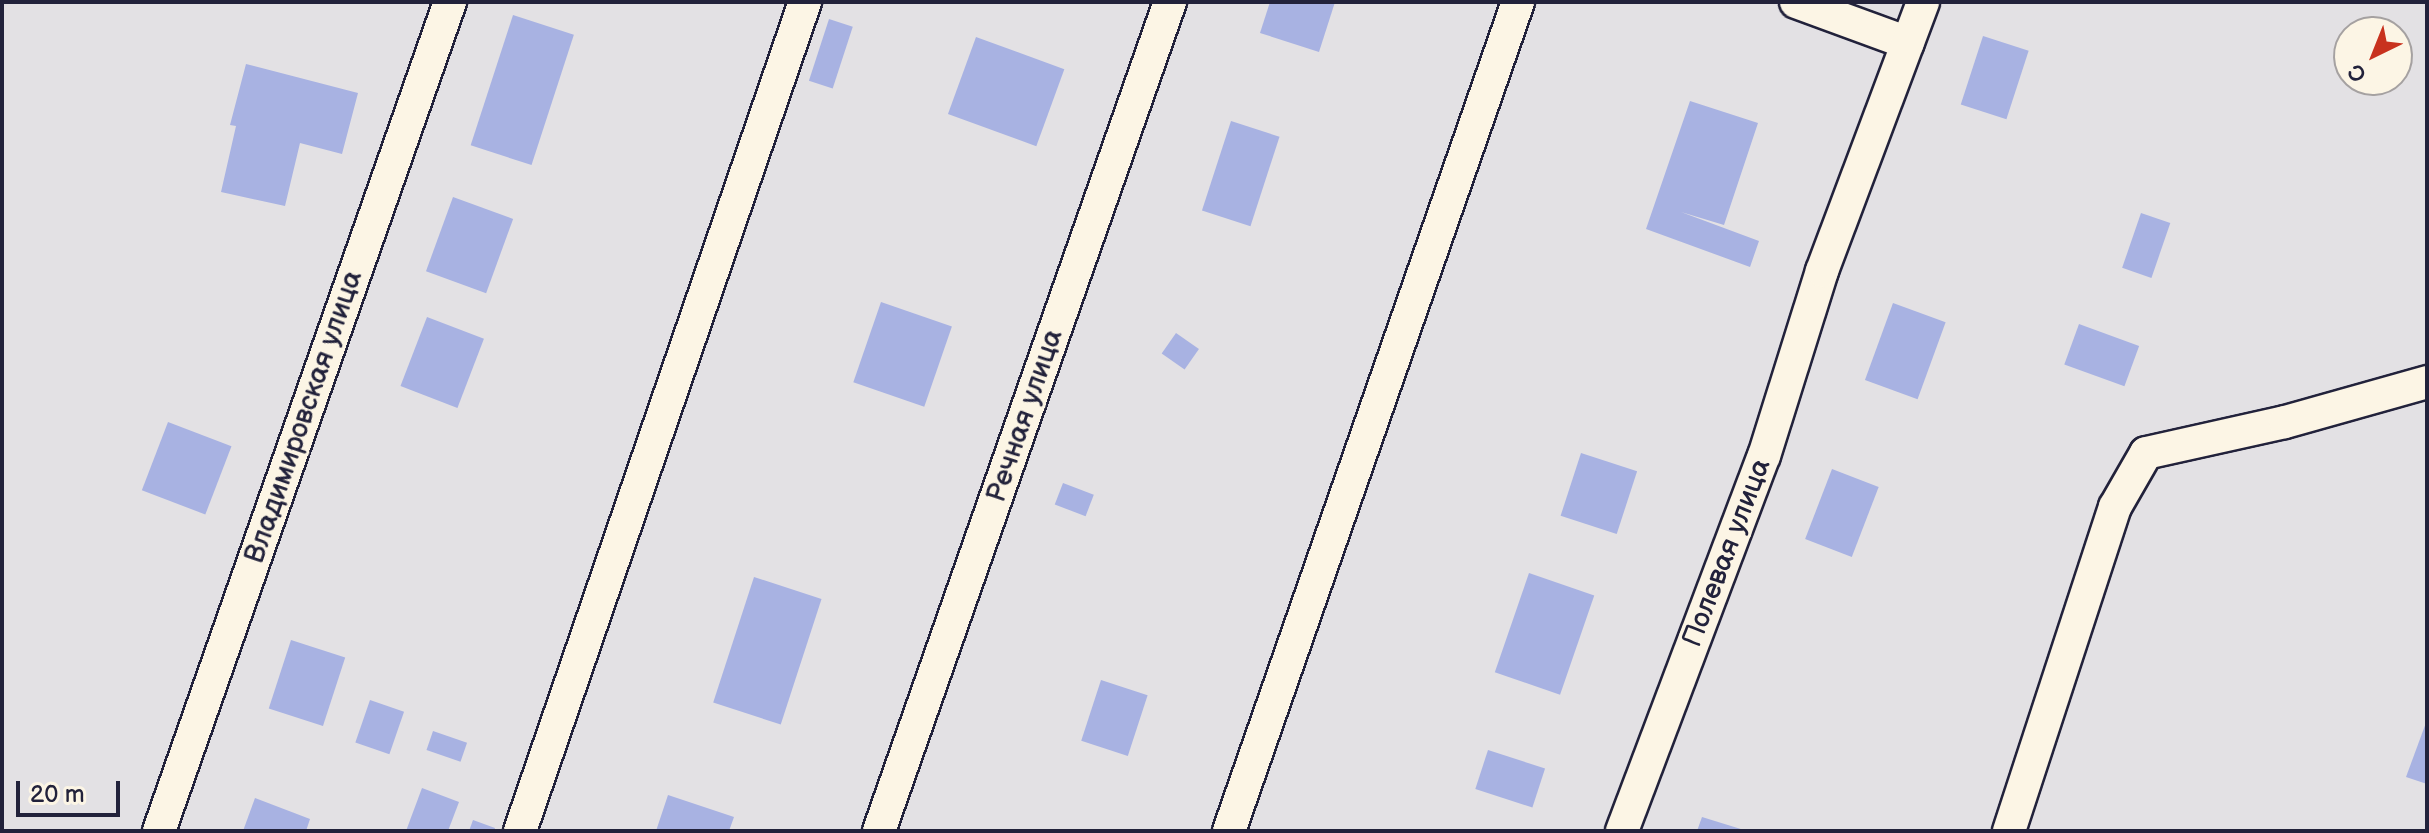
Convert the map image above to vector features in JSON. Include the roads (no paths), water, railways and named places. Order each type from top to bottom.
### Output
[{"type":"street","name":"Владимировская улица","points":[[159,831],[450,2]]},
{"type":"street","points":[[520,831],[805,2]]},
{"type":"street","name":"Речная улица","points":[[879,831],[1170,2]]},
{"type":"street","points":[[1229,831],[1518,2]]},
{"type":"street","points":[[1796,2],[1908,43]]},
{"type":"street","name":"Полевая улица","points":[[1622,831],[1764,456],[1822,271],[1923,2]]},
{"type":"street","points":[[2009,831],[2115,507],[2146,453],[2285,422],[2427,382]]}]
